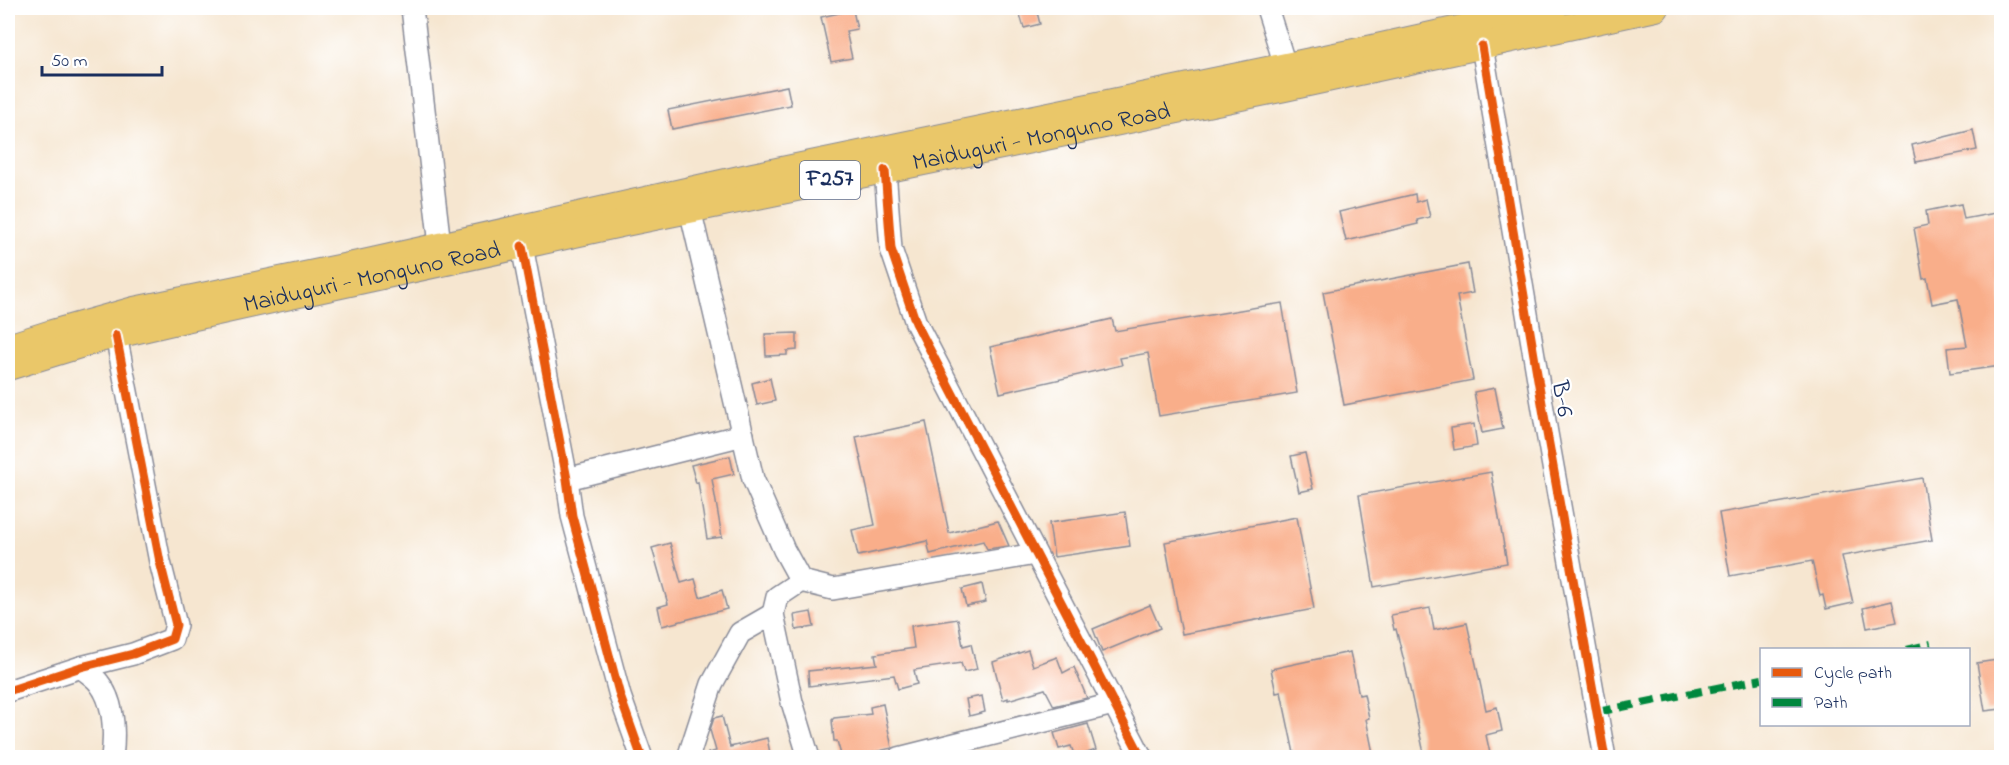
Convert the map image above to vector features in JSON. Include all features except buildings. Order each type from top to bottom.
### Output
[{"type":"main road","name":"Maiduguri - Monguno Road","points":[[8,347],[134,310],[368,262],[440,244],[753,176],[1359,51],[1554,8]]},
{"type":"main road","name":"Maiduguri - Monguno Road","points":[[8,367],[116,335],[690,209],[1656,8]]},
{"type":"street","points":[[412,8],[440,244]]},
{"type":"street","points":[[1268,8],[1285,65]]},
{"type":"street","name":"B-6","points":[[1482,45],[1547,433],[1605,758]]},
{"type":"street","points":[[885,170],[891,249],[916,323],[1142,758]]},
{"type":"street","points":[[690,209],[753,479],[784,550],[801,581]]},
{"type":"street","points":[[522,246],[567,479],[572,516],[620,696],[642,758]]},
{"type":"street","points":[[8,691],[81,667],[133,654],[172,639],[176,625],[160,562],[116,335]]},
{"type":"street","points":[[567,479],[743,435]]},
{"type":"street","points":[[809,758],[792,702],[773,614],[777,597],[801,581],[833,588],[1035,554]]},
{"type":"street","points":[[688,758],[712,684],[740,633],[773,614]]},
{"type":"street","points":[[81,667],[99,682],[111,705],[114,742],[112,758]]},
{"type":"street","points":[[899,758],[1113,704]]},
{"type":"marked path","points":[[1915,648],[1931,644]]},
{"type":"marked path","points":[[1597,712],[1760,679]]},
{"type":"cycle path","points":[[1482,46],[1547,433],[1605,758]]},
{"type":"cycle path","points":[[885,170],[891,249],[916,323],[1142,758]]},
{"type":"cycle path","points":[[522,246],[567,479],[572,516],[620,696],[642,758]]},
{"type":"cycle path","points":[[8,691],[81,667],[133,654],[172,639],[176,625],[160,562],[116,335]]}]
